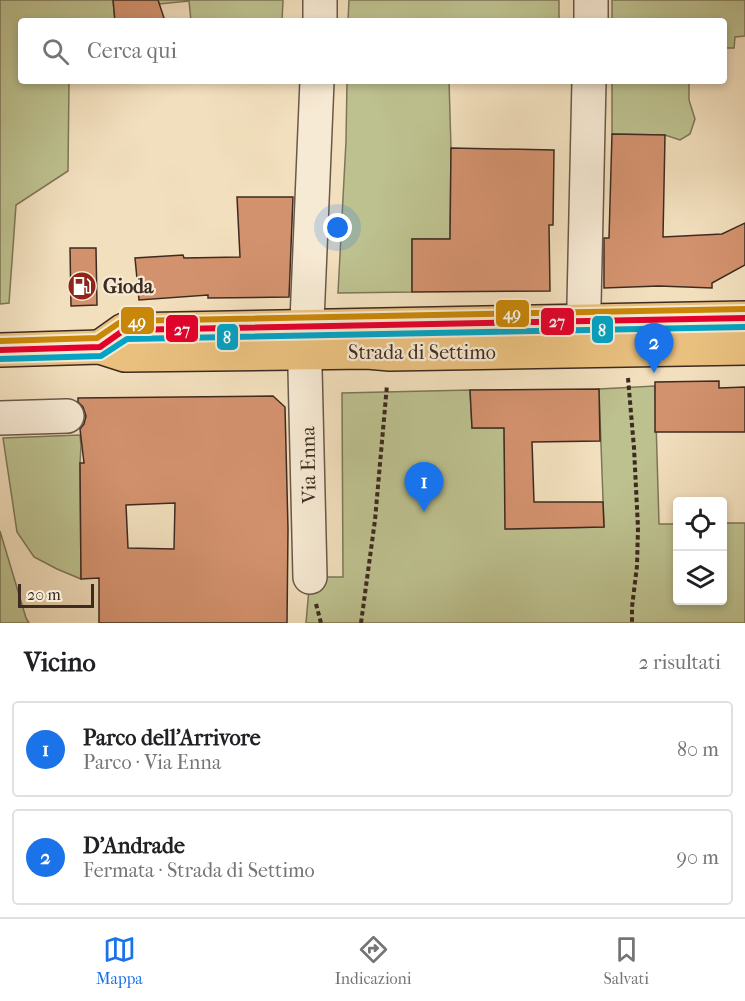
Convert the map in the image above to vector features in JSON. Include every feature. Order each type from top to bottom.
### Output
[{"type":"main road","name":"Strada di Settimo","points":[[0,350],[100,347],[125,355],[306,339],[367,352],[390,354],[745,318]]},
{"type":"main road","name":"Strada di Settimo","points":[[584,335],[626,351],[745,348]]},
{"type":"street","points":[[320,18],[321,0]]},
{"type":"street","points":[[591,0],[591,18]]},
{"type":"street","name":"Via Enna","points":[[310,577],[306,339],[317,84]]},
{"type":"street","points":[[584,335],[589,84]]},
{"type":"street","points":[[0,418],[67,416]]},
{"type":"path","points":[[626,351],[638,528],[632,623]]},
{"type":"path","points":[[361,623],[375,520],[387,385]]},
{"type":"green space","points":[[0,0],[113,0],[115,18],[18,18],[18,84],[69,84],[68,171],[16,205],[9,303],[0,304]]},
{"type":"green space","points":[[158,0],[283,0],[282,18],[191,18],[189,1],[159,4]]},
{"type":"green space","points":[[349,0],[559,0],[559,18],[348,18]]},
{"type":"green space","points":[[612,0],[745,0],[745,36],[735,37],[734,48],[727,48],[727,18],[612,18]]},
{"type":"green space","points":[[347,84],[449,84],[450,239],[412,239],[412,292],[338,293]]},
{"type":"green space","points":[[612,84],[689,84],[689,100],[695,119],[690,134],[680,140],[665,135],[612,134]]},
{"type":"green space","points":[[655,386],[659,524],[673,524],[673,605],[727,605],[727,523],[745,523],[745,623],[306,623],[310,577],[343,577],[342,393],[470,390],[472,428],[504,428],[506,529],[604,527],[599,389]]},
{"type":"green space","points":[[80,435],[81,579],[34,557],[17,532],[3,438]]},
{"type":"green space","points":[[0,531],[26,618],[29,623],[0,623]]},
{"type":"building","points":[[113,0],[158,0],[164,18],[115,18]]},
{"type":"building","points":[[612,134],[665,135],[663,237],[722,234],[745,223],[745,265],[712,283],[712,288],[659,286],[604,288],[604,238],[609,238]]},
{"type":"building","points":[[451,148],[554,150],[553,225],[549,225],[550,291],[412,292],[412,239],[450,239]]},
{"type":"building","points":[[237,197],[293,197],[289,297],[208,298],[208,295],[139,300],[135,258],[183,255],[184,258],[240,257]]},
{"type":"building","points":[[70,248],[96,248],[97,305],[71,306]]},
{"type":"building","points":[[719,381],[719,388],[745,387],[745,432],[655,432],[655,382]]},
{"type":"building","points":[[599,389],[600,441],[532,442],[534,502],[603,502],[604,527],[505,529],[504,428],[472,428],[470,390]]},
{"type":"building","points":[[273,396],[285,407],[288,529],[287,623],[99,623],[99,578],[81,579],[80,463],[84,463],[80,429],[86,416],[78,398]],"holes":[[[175,503],[174,549],[128,548],[126,505]]]},
{"type":"transit line","name":"49","points":[[0,341],[97,338],[124,321],[745,309]]},
{"type":"transit line","name":"27","points":[[0,350],[100,347],[124,330],[745,318]]},
{"type":"transit line","name":"8","points":[[0,359],[101,356],[127,339],[745,327]]},
{"type":"place","name":"Gioda","points":[[82,286]]},
{"type":"place","name":"D'Andrade","points":[[654,373]]},
{"type":"place","name":"Parco dell'Arrivore","points":[[424,512]]}]
